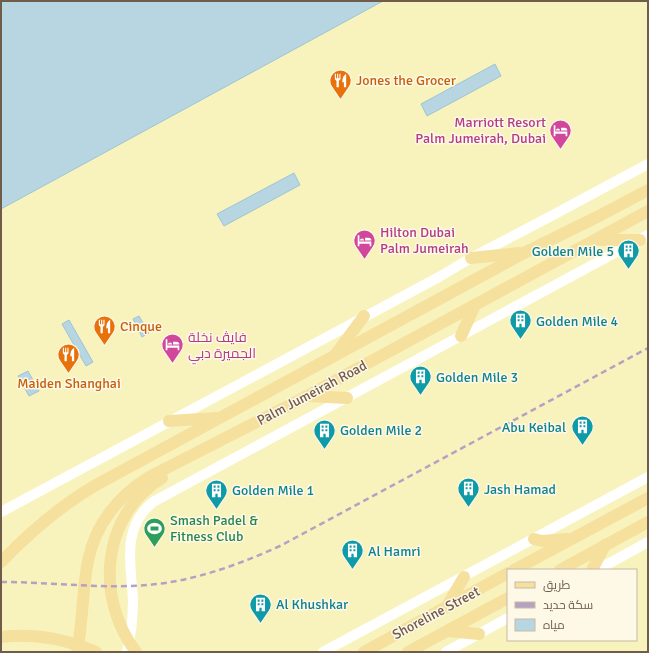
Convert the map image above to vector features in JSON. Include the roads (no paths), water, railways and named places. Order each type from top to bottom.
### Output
[{"type":"main road","name":"Palm Jumeirah Road","points":[[1,562],[32,531],[56,511],[96,485],[524,253],[600,216],[648,190]]},
{"type":"main road","name":"Palm Jumeirah Road","points":[[77,652],[88,561],[94,540],[103,521],[116,504],[140,483],[307,396],[648,211]]},
{"type":"main road","points":[[594,240],[644,237]]},
{"type":"main road","points":[[471,258],[524,253]]},
{"type":"main road","points":[[461,336],[475,305]]},
{"type":"main road","points":[[334,357],[364,316]]},
{"type":"main road","points":[[307,396],[347,398]]},
{"type":"main road","points":[[169,421],[222,417]]},
{"type":"main road","points":[[136,652],[116,615],[110,593],[110,558],[114,541],[132,505],[149,487],[192,461],[205,449]]},
{"type":"main road","points":[[516,569],[648,498]]},
{"type":"main road","points":[[562,569],[648,522]]},
{"type":"main road","points":[[534,539],[542,541],[570,539]]},
{"type":"main road","points":[[592,569],[604,545]]},
{"type":"main road","name":"Shoreline Street","points":[[364,652],[507,574]]},
{"type":"main road","points":[[446,607],[464,577]]},
{"type":"main road","name":"Shoreline Street","points":[[408,652],[507,599]]},
{"type":"main road","points":[[448,631],[478,634]]},
{"type":"main road","points":[[1,637],[22,636],[49,638],[76,644],[96,652]]},
{"type":"street","points":[[1,512],[648,164]]},
{"type":"street","points":[[127,652],[131,631],[133,601],[130,540],[134,526],[142,513],[149,506],[158,499],[644,237]]},
{"type":"street","points":[[323,652],[648,478]]},
{"type":"street","points":[[599,569],[648,542]]},
{"type":"street","points":[[446,652],[507,619]]},
{"type":"water","points":[[1,1],[383,1],[1,209]]},
{"type":"water","points":[[495,64],[501,76],[427,116],[421,104]]},
{"type":"water","points":[[294,173],[300,185],[224,226],[217,214]]},
{"type":"water","points":[[139,316],[149,333],[142,337],[133,319]]},
{"type":"water","points":[[69,320],[93,362],[86,366],[62,324]]},
{"type":"water","points":[[28,371],[39,391],[29,396],[18,376]]},
{"type":"railway","points":[[1,582],[93,586],[148,585],[182,580],[232,566],[280,546],[648,348]]},
{"type":"place","name":"Jones the Grocer","points":[[341,100]]},
{"type":"place","name":"Marriott Resort Palm Jumeirah, Dubai","points":[[561,150]]},
{"type":"place","name":"Hilton Dubai Palm Jumeirah","points":[[365,260]]},
{"type":"place","name":"Golden Mile 5","points":[[629,270]]},
{"type":"place","name":"Golden Mile 4","points":[[521,340]]},
{"type":"place","name":"Cinque","points":[[105,346]]},
{"type":"place","name":"فايڤ نخلة الجميرة دبي","points":[[172,364]]},
{"type":"place","name":"Maiden Shanghai","points":[[69,374]]},
{"type":"place","name":"Golden Mile 3","points":[[420,396]]},
{"type":"place","name":"Abu Keibal","points":[[582,446]]},
{"type":"place","name":"Golden Mile 2","points":[[324,450]]},
{"type":"place","name":"Jash Hamad","points":[[469,508]]},
{"type":"place","name":"Golden Mile 1","points":[[216,510]]},
{"type":"place","name":"Smash Padel & Fitness Club","points":[[155,548]]},
{"type":"place","name":"Al Hamri","points":[[353,570]]},
{"type":"place","name":"Al Khushkar","points":[[261,624]]}]
